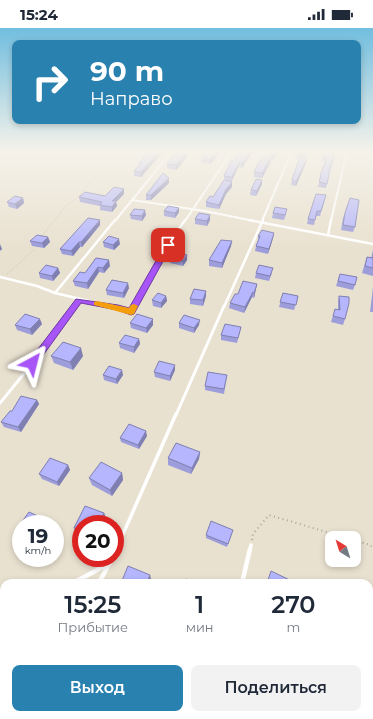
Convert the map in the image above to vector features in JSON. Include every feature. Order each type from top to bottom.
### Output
[{"type":"lane","points":[[55,293],[146,183]]},
{"type":"lane","points":[[1,278],[37,286],[79,300],[131,312],[168,245],[210,183]]},
{"type":"lane","points":[[124,532],[279,183]]},
{"type":"lane","points":[[328,235],[340,183]]},
{"type":"lane","points":[[132,200],[193,209],[373,244]]},
{"type":"lane","points":[[0,403],[40,354],[79,300]]},
{"type":"lane","points":[[243,579],[251,545]]},
{"type":"lane","points":[[80,579],[103,567]]},
{"type":"lane","points":[[101,579],[108,567]]},
{"type":"path","points":[[41,238],[65,207],[77,198],[89,183]]},
{"type":"path","points":[[1,278],[34,250]]},
{"type":"path","points":[[251,545],[253,534],[269,515],[325,532]]},
{"type":"path","points":[[361,542],[370,545],[373,548]]},
{"type":"building","points":[[155,183],[163,183],[151,195],[146,195]]},
{"type":"building","points":[[222,183],[231,183],[226,189],[219,205],[206,202],[210,196],[213,197]]},
{"type":"building","points":[[254,183],[261,183],[257,191],[251,190]]},
{"type":"building","points":[[114,187],[124,189],[112,201],[116,201],[112,207],[100,205],[102,202],[79,197],[85,192],[105,196]]},
{"type":"building","points":[[316,194],[326,195],[321,211],[317,211],[315,220],[308,219]]},
{"type":"building","points":[[15,196],[23,198],[15,204],[7,202]]},
{"type":"building","points":[[350,198],[359,200],[355,227],[343,225]]},
{"type":"building","points":[[168,206],[179,208],[175,213],[164,211]]},
{"type":"building","points":[[275,207],[287,209],[285,215],[273,213]]},
{"type":"building","points":[[134,209],[145,210],[142,216],[130,215]]},
{"type":"building","points":[[199,213],[210,215],[207,221],[195,219]]},
{"type":"building","points":[[88,218],[100,220],[71,251],[60,249]]},
{"type":"building","points":[[262,230],[274,233],[269,249],[256,246],[260,236],[258,236]]},
{"type":"building","points":[[37,235],[48,237],[42,243],[30,241]]},
{"type":"building","points":[[109,236],[119,239],[113,245],[103,242]]},
{"type":"building","points":[[221,240],[232,241],[222,263],[209,260]]},
{"type":"building","points":[[174,252],[187,255],[183,261],[170,258]]},
{"type":"building","points":[[367,257],[373,258],[373,268],[365,266]]},
{"type":"building","points":[[96,258],[109,260],[103,268],[98,267],[87,283],[73,281],[80,272],[85,273]]},
{"type":"building","points":[[46,265],[58,268],[52,276],[39,273]]},
{"type":"building","points":[[259,265],[273,268],[270,276],[256,273]]},
{"type":"building","points":[[340,274],[357,277],[355,285],[338,281]]},
{"type":"building","points":[[112,280],[128,283],[123,293],[106,290]]},
{"type":"building","points":[[243,281],[257,284],[254,293],[253,292],[245,307],[230,303],[235,294],[238,294]]},
{"type":"building","points":[[194,289],[206,291],[203,300],[190,299]]},
{"type":"building","points":[[158,293],[166,296],[161,303],[152,300]]},
{"type":"building","points":[[283,293],[298,296],[296,305],[280,302]]},
{"type":"building","points":[[339,296],[349,297],[345,319],[333,316],[335,309],[340,310]]},
{"type":"building","points":[[25,314],[40,319],[30,329],[15,325]]},
{"type":"building","points":[[137,314],[153,319],[146,328],[130,323]]},
{"type":"building","points":[[184,315],[200,320],[194,328],[179,323]]},
{"type":"building","points":[[225,324],[241,327],[238,338],[221,335]]},
{"type":"building","points":[[125,335],[139,339],[134,347],[119,343]]},
{"type":"building","points":[[63,342],[81,348],[70,362],[51,356]]},
{"type":"building","points":[[159,361],[175,365],[170,376],[154,372]]},
{"type":"building","points":[[109,366],[122,370],[116,379],[103,375]]},
{"type":"building","points":[[208,372],[227,375],[224,389],[205,386]]},
{"type":"building","points":[[21,396],[37,400],[18,427],[1,422],[10,411],[12,411]]},
{"type":"building","points":[[129,424],[146,431],[138,445],[120,438]]},
{"type":"building","points":[[176,443],[200,452],[192,468],[168,458]]},
{"type":"building","points":[[50,458],[68,465],[57,482],[39,474]]},
{"type":"building","points":[[101,462],[122,473],[110,490],[89,478]]},
{"type":"building","points":[[85,506],[104,513],[103,515],[80,515]]},
{"type":"building","points":[[29,512],[35,515],[27,515]]},
{"type":"building","points":[[211,521],[233,530],[228,544],[206,535]]},
{"type":"building","points":[[128,566],[150,575],[148,579],[123,579]]},
{"type":"building","points":[[271,571],[288,579],[268,579]]},
{"type":"slow traffic","points":[[97,303],[131,312],[134,306]]},
{"type":"route","points":[[32,363],[79,300],[131,312],[168,245]]}]
